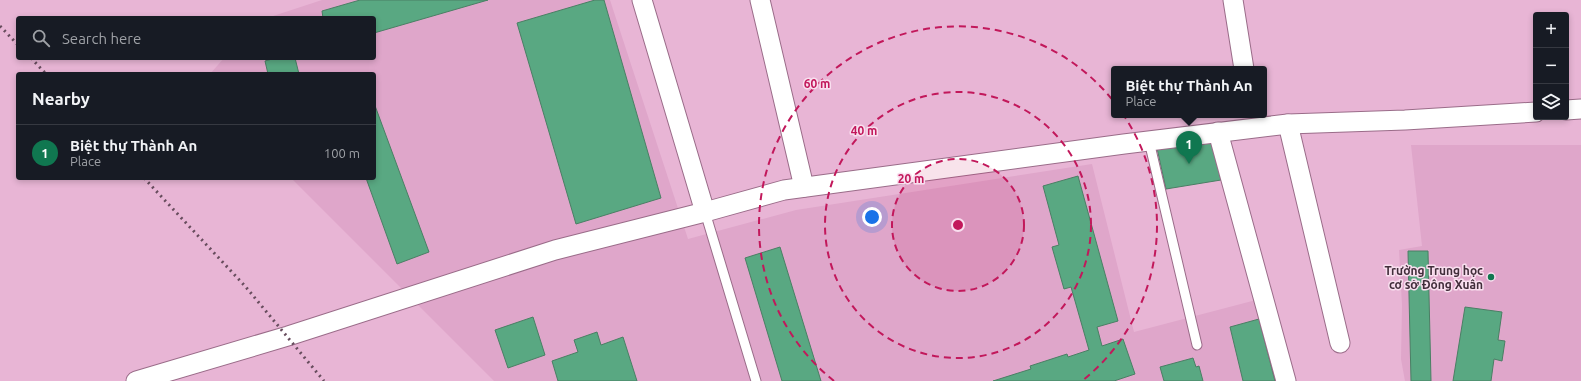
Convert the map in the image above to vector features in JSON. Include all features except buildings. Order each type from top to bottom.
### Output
[{"type":"street","points":[[642,0],[704,212]]},
{"type":"street","points":[[760,0],[804,188]]},
{"type":"street","points":[[1233,0],[1244,66]]},
{"type":"street","points":[[1569,110],[1581,110]]},
{"type":"street","points":[[136,381],[288,336],[555,250],[784,190],[1218,132],[1252,122],[1288,124],[1405,120],[1533,112]]},
{"type":"street","points":[[1288,124],[1340,343]]},
{"type":"street","points":[[1218,132],[1286,381]]},
{"type":"lane","points":[[1149,141],[1197,345]]},
{"type":"lane","points":[[704,212],[756,381]]},
{"type":"shaded area","points":[[322,0],[610,0],[688,239],[796,210],[1092,164],[1134,332],[1256,300],[1277,381],[494,381],[293,180],[376,180],[376,72],[212,72],[222,60],[376,60],[376,16],[273,16]]},
{"type":"shaded area","name":"Trường Trung học cơ sở Đông Xuân","points":[[1411,145],[1581,145],[1581,381],[1405,381],[1401,359],[1402,305],[1399,250],[1422,246]]},
{"type":"railway","points":[[0,26],[16,43]]},
{"type":"railway","points":[[33,60],[44,72]]},
{"type":"railway","points":[[146,180],[245,286],[324,381]]},
{"type":"place","name":"Biệt thự Thành An","points":[[1189,164]]},
{"type":"place","name":"Trường Trung học cơ sở Đông Xuân","points":[[1491,277]]}]
